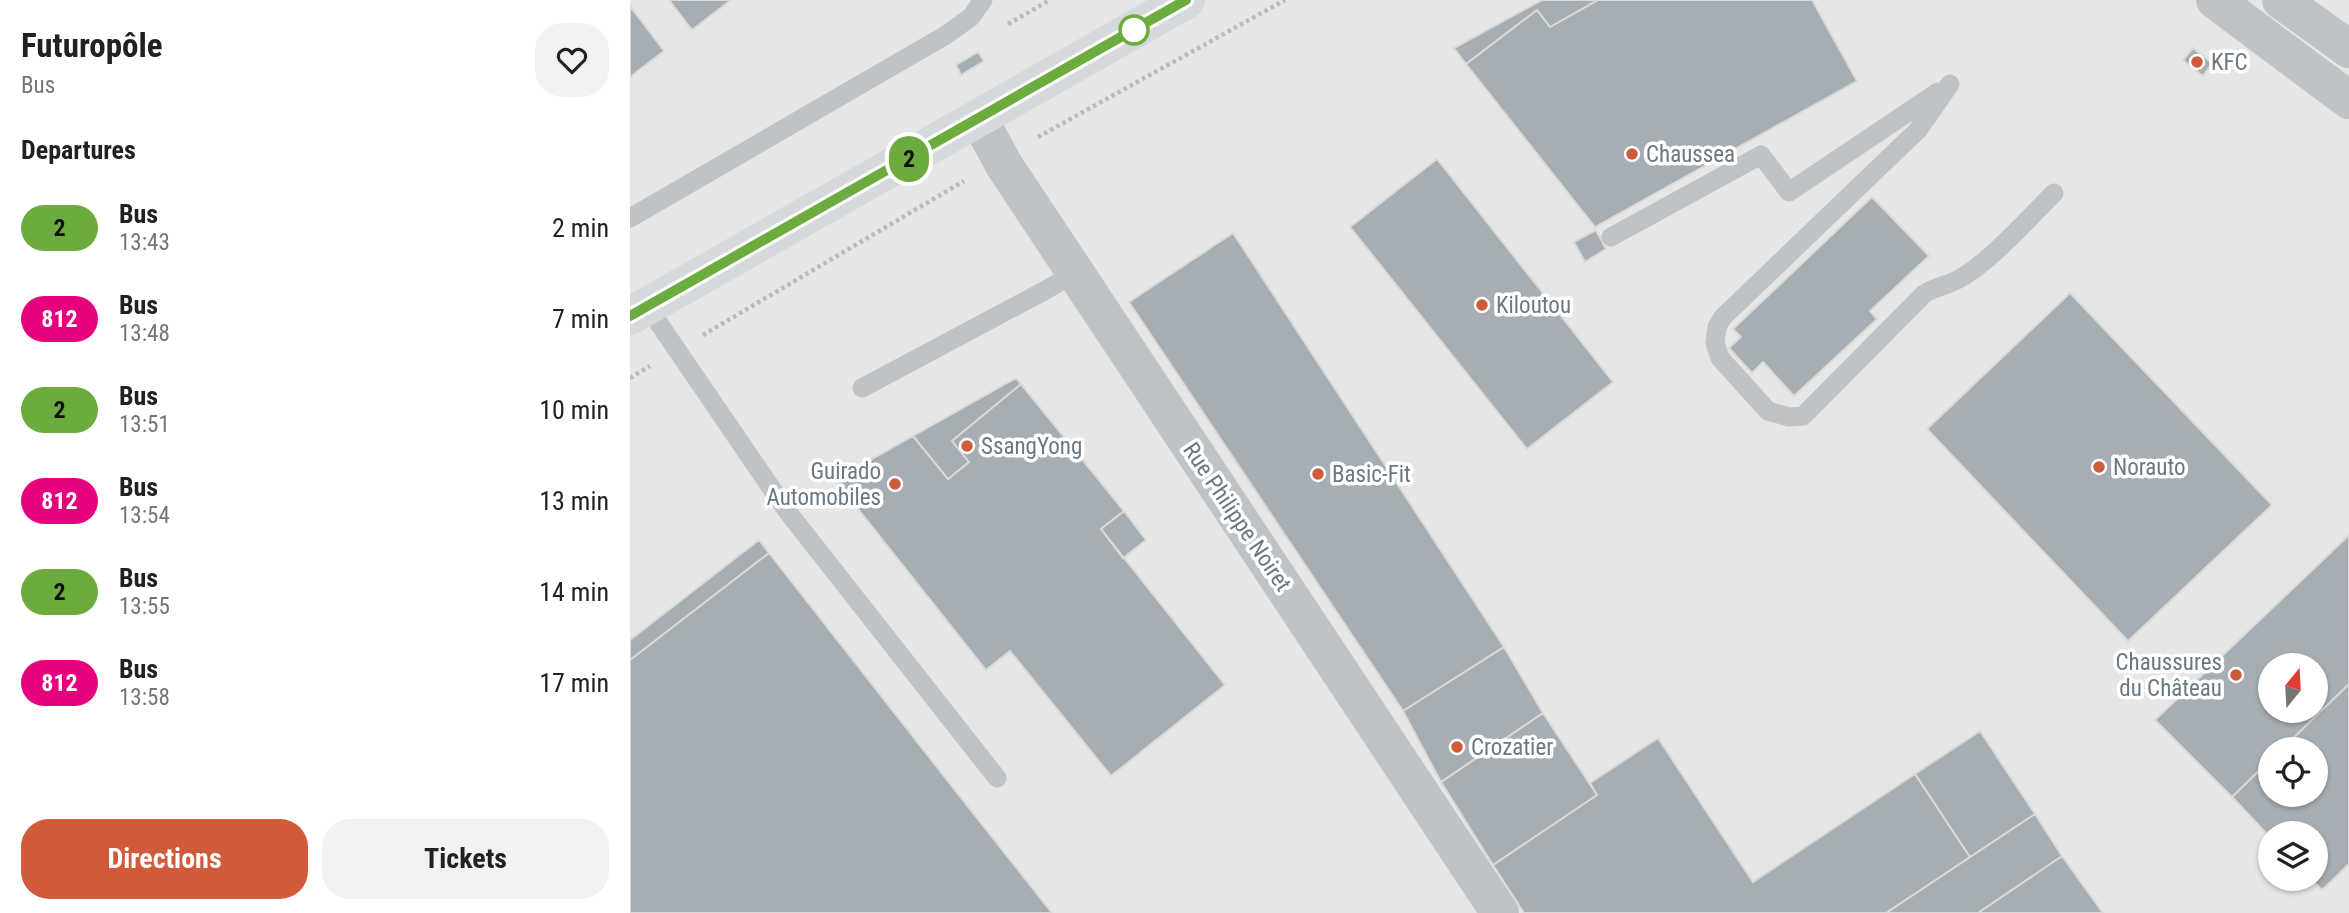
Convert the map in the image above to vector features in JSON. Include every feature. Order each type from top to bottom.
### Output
[{"type":"main road","points":[[639,311],[1186,0]]},
{"type":"street","points":[[2215,0],[2349,100]]},
{"type":"street","points":[[2281,0],[2349,49]]},
{"type":"street","name":"Rue Philippe Noiret","points":[[979,119],[1000,159],[1074,272],[1500,913]]},
{"type":"lane","points":[[630,218],[946,35],[971,17],[983,0]]},
{"type":"lane","points":[[1611,237],[1761,155],[1789,192],[1950,84],[1918,130],[1723,317],[1717,327],[1715,343],[1720,358],[1768,411],[1789,417],[1802,415],[1924,294],[1959,279],[1978,266],[2054,193]]},
{"type":"lane","points":[[862,388],[1044,291],[1074,272]]},
{"type":"lane","points":[[639,311],[678,350],[787,511],[997,778]]},
{"type":"path","points":[[630,378],[1000,159],[1285,0]]},
{"type":"shaded area","points":[[630,0],[2349,0],[2349,913],[630,913]]},
{"type":"building","points":[[669,0],[731,0],[692,30]]},
{"type":"building","points":[[1542,0],[1598,0],[1550,27],[1537,10],[1466,64],[1454,48]]},
{"type":"building","name":"Chaussea","points":[[1598,0],[1812,0],[1857,81],[1595,227],[1466,64],[1537,10],[1550,27]]},
{"type":"building","points":[[630,6],[664,51],[630,77]]},
{"type":"building","name":"KFC","points":[[2193,48],[2212,63],[2203,76],[2183,60]]},
{"type":"building","points":[[978,52],[984,61],[961,75],[956,65]]},
{"type":"building","name":"Kiloutou","points":[[1437,159],[1613,382],[1527,449],[1350,227]]},
{"type":"building","points":[[1872,197],[1929,256],[1870,311],[1877,319],[1794,396],[1763,362],[1752,373],[1729,348],[1741,337],[1733,329]]},
{"type":"building","points":[[1596,230],[1606,249],[1585,262],[1574,242]]},
{"type":"building","name":"Basic-Fit","points":[[1233,233],[1504,647],[1403,711],[1129,302]]},
{"type":"building","name":"Norauto","points":[[2070,293],[2272,505],[2128,641],[1927,429]]},
{"type":"building","points":[[1016,378],[1021,384],[952,441],[969,462],[948,479],[913,436]]},
{"type":"building","points":[[1021,384],[1124,511],[1101,529],[1225,685],[1111,776],[1010,651],[986,670],[835,480],[913,436],[948,479],[969,462],[952,441]]},
{"type":"building","points":[[1124,511],[1146,540],[1123,558],[1101,529]]},
{"type":"building","name":"Chaussures du Château","points":[[2349,535],[2349,684],[2328,704],[2328,653],[2258,653],[2258,723],[2309,723],[2294,737],[2258,737],[2258,772],[2232,797],[2155,720]]},
{"type":"building","points":[[759,540],[769,553],[630,660],[630,640]]},
{"type":"building","points":[[769,553],[1052,913],[630,913],[630,660]]},
{"type":"building","name":"Crozatier","points":[[1504,647],[1543,713],[1441,782],[1403,711]]},
{"type":"building","points":[[2349,684],[2349,864],[2328,884],[2328,821],[2258,821],[2258,824],[2232,797],[2258,772],[2258,807],[2328,807],[2328,737],[2294,737],[2309,723],[2328,723],[2328,704]]},
{"type":"building","points":[[1543,713],[1597,795],[1493,865],[1441,782]]},
{"type":"building","points":[[1980,731],[2035,814],[1970,857],[1915,774]]},
{"type":"building","points":[[1658,738],[1753,882],[1915,774],[1970,857],[1886,913],[1524,913],[1493,865],[1597,795],[1590,783]]},
{"type":"building","points":[[2035,814],[2062,856],[1978,913],[1886,913]]},
{"type":"building","points":[[2062,856],[2103,913],[1978,913]]},
{"type":"bus line","name":"2","points":[[630,316],[1186,0]]},
{"type":"place","name":"KFC","points":[[2197,62]]},
{"type":"place","name":"Chaussea","points":[[1632,154]]},
{"type":"place","name":"Kiloutou","points":[[1482,305]]},
{"type":"place","name":"SsangYong","points":[[967,446]]},
{"type":"place","name":"Norauto","points":[[2099,467]]},
{"type":"place","name":"Basic-Fit","points":[[1318,474]]},
{"type":"place","name":"Guirado Automobiles","points":[[895,484]]},
{"type":"place","name":"Chaussures du Château","points":[[2236,675]]},
{"type":"place","name":"Crozatier","points":[[1457,747]]}]
